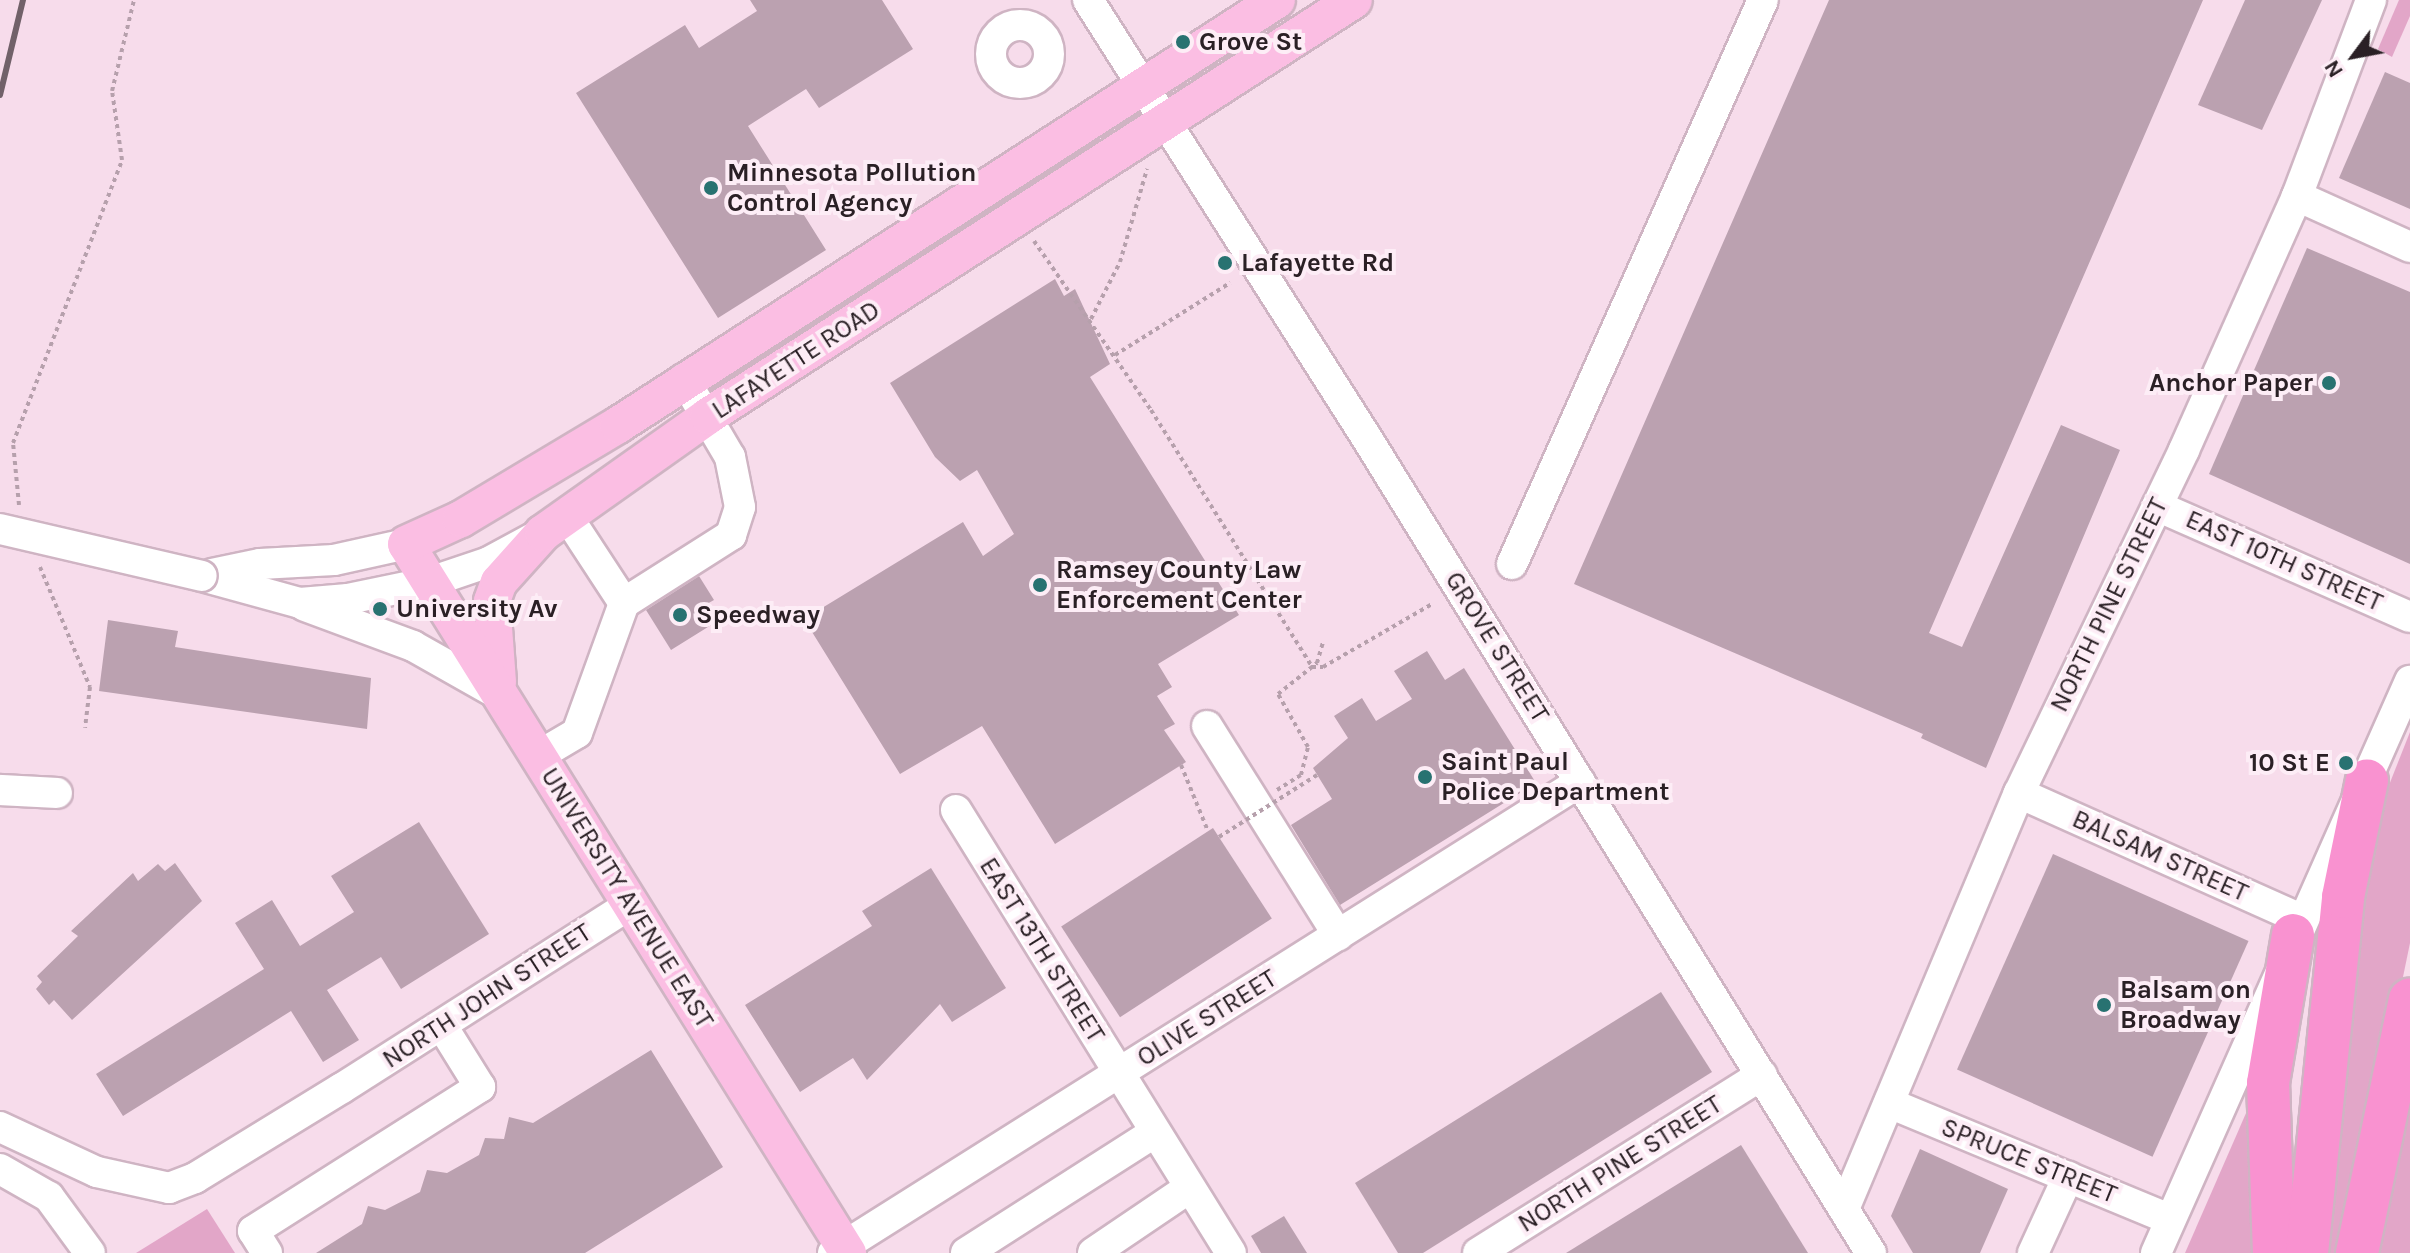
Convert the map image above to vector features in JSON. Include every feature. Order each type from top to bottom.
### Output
[{"type":"highway","points":[[2307,1253],[2343,897],[2367,780]]},
{"type":"highway","points":[[2274,1253],[2268,1083],[2297,927]]},
{"type":"highway","points":[[2357,1253],[2410,999]]},
{"type":"main road","name":"LAFAYETTE ROAD","points":[[406,544],[516,488],[1277,0]]},
{"type":"main road","name":"LAFAYETTE ROAD","points":[[555,524],[708,416],[1354,0]]},
{"type":"main road","points":[[500,695],[490,633],[492,601],[499,582],[555,524]]},
{"type":"main road","name":"UNIVERSITY AVENUE EAST","points":[[406,544],[631,904],[842,1251]]},
{"type":"street","name":"GROVE STREET","points":[[1088,0],[1167,121],[1871,1253]]},
{"type":"street","points":[[1512,564],[1763,0]]},
{"type":"street","name":"NORTH PINE STREET","points":[[1844,1209],[2019,793],[2157,506],[2297,196],[2371,0]]},
{"type":"street","points":[[2297,196],[2410,247]]},
{"type":"street","points":[[538,756],[577,733],[624,603],[731,535],[740,507],[730,457],[684,379]]},
{"type":"street","name":"EAST 10TH STREET","points":[[2157,506],[2410,617]]},
{"type":"street","name":"LAFAYETTE ROAD","points":[[12,524],[300,603],[430,582],[489,562],[555,524]]},
{"type":"street","points":[[555,524],[624,603]]},
{"type":"street","name":"LAFAYETTE ROAD","points":[[202,576],[260,564],[334,560],[406,544]]},
{"type":"street","points":[[300,603],[413,646],[500,695]]},
{"type":"street","points":[[2156,1253],[2297,927],[2410,681]]},
{"type":"street","points":[[1207,726],[1338,935]]},
{"type":"street","name":"OLIVE STREET","points":[[842,1251],[1580,782]]},
{"type":"street","points":[[0,790],[57,793]]},
{"type":"street","name":"BALSAM STREET","points":[[2019,793],[2297,927]]},
{"type":"street","name":"EAST 13TH STREET","points":[[956,810],[1231,1253]]},
{"type":"street","name":"NORTH JOHN STREET","points":[[0,1127],[97,1172],[169,1188],[195,1178],[342,1088],[631,904]]},
{"type":"street","points":[[267,1253],[253,1231],[480,1087],[442,1026]]},
{"type":"street","name":"NORTH PINE STREET","points":[[1478,1253],[1762,1075]]},
{"type":"street","name":"SPRUCE STREET","points":[[1889,1103],[2169,1219]]},
{"type":"street","points":[[966,1253],[1155,1132]]},
{"type":"street","points":[[0,1169],[49,1197],[90,1253]]},
{"type":"street","points":[[2033,1253],[2068,1177]]},
{"type":"street","points":[[1093,1253],[1189,1188]]},
{"type":"path","points":[[12,524],[13,443],[122,160],[112,91],[134,0]]},
{"type":"path","points":[[1091,319],[1135,223],[1150,156]]},
{"type":"path","points":[[1028,232],[1115,355],[1312,667]]},
{"type":"path","points":[[1115,355],[1230,283]]},
{"type":"path","points":[[39,562],[90,687],[85,728]]},
{"type":"path","points":[[1255,804],[1301,775],[1308,747],[1278,694],[1312,667],[1345,655],[1432,604]]},
{"type":"path","points":[[1312,667],[1323,642]]},
{"type":"path","points":[[1181,765],[1208,831]]},
{"type":"path","points":[[1219,837],[1317,775]]},
{"type":"shaded area","points":[[2399,0],[2410,0],[2410,16],[2392,57],[2378,49]]},
{"type":"shaded area","points":[[2410,732],[2410,943],[2346,1253],[2326,1253],[2344,1033],[2376,818]]},
{"type":"shaded area","points":[[2410,1054],[2410,1253],[2370,1253]]},
{"type":"shaded area","points":[[2250,1104],[2266,1253],[2185,1253]]},
{"type":"shaded area","points":[[207,1209],[235,1253],[136,1253]]},
{"type":"building","name":"Minnesota Pollution Control Agency","points":[[750,0],[882,0],[913,49],[819,108],[806,89],[748,126],[826,250],[718,318],[576,93],[685,25],[699,48],[757,11]]},
{"type":"building","points":[[1829,0],[2203,0],[1929,633],[1962,647],[2061,425],[2120,450],[1986,768],[1921,738],[1923,734],[1574,584]]},
{"type":"building","points":[[2245,0],[2322,0],[2262,130],[2198,105]]},
{"type":"building","points":[[2385,72],[2410,83],[2410,209],[2339,178]]},
{"type":"building","name":"Anchor Paper","points":[[2307,248],[2410,292],[2410,564],[2209,474]]},
{"type":"building","name":"Ramsey County Law Enforcement Center","points":[[1055,279],[1064,296],[1075,289],[1110,364],[1090,377],[1239,615],[1158,664],[1172,687],[1157,696],[1175,724],[1164,730],[1186,762],[1055,844],[982,726],[900,774],[804,619],[963,522],[983,556],[1014,534],[977,470],[960,481],[935,457],[890,383]]},
{"type":"building","name":"Speedway","points":[[699,576],[714,600],[705,605],[716,622],[671,650],[646,610]]},
{"type":"building","points":[[108,620],[178,631],[175,647],[371,678],[367,729],[99,691]]},
{"type":"building","name":"Saint Paul Police Department","points":[[1427,651],[1445,680],[1464,668],[1536,783],[1340,905],[1291,825],[1332,799],[1313,768],[1348,738],[1334,716],[1362,698],[1376,721],[1412,699],[1394,671]]},
{"type":"building","points":[[419,822],[489,934],[401,989],[381,957],[327,990],[359,1040],[323,1062],[291,1011],[123,1116],[96,1074],[264,969],[235,923],[272,900],[300,946],[354,912],[331,876]]},
{"type":"building","points":[[1213,828],[1272,919],[1120,1017],[1061,927]]},
{"type":"building","name":"Balsam on Broadway","points":[[2053,854],[2248,941],[2153,1157],[1957,1070]]},
{"type":"building","points":[[175,863],[202,901],[72,1020],[54,1000],[49,1005],[36,989],[42,982],[37,976],[78,936],[71,931],[133,873],[138,881],[158,864],[165,871]]},
{"type":"building","points":[[931,868],[1006,988],[952,1022],[940,1004],[867,1080],[853,1058],[800,1092],[745,1005],[872,926],[862,911]]},
{"type":"building","points":[[1661,992],[1712,1072],[1423,1253],[1398,1253],[1355,1183]]},
{"type":"building","points":[[651,1050],[723,1167],[585,1253],[316,1253],[362,1224],[368,1206],[385,1210],[420,1192],[427,1170],[447,1173],[479,1155],[485,1138],[504,1139],[509,1117],[533,1123]]},
{"type":"building","points":[[1741,1145],[1808,1253],[1566,1253]]},
{"type":"building","points":[[1920,1149],[2008,1189],[1980,1253],[1913,1253],[1891,1216]]},
{"type":"building","points":[[1284,1216],[1307,1253],[1261,1253],[1251,1236]]},
{"type":"railway","points":[[0,95],[23,0]]},
{"type":"place","name":"Grove St","points":[[1183,42]]},
{"type":"place","name":"Minnesota Pollution Control Agency","points":[[711,188]]},
{"type":"place","name":"Lafayette Rd","points":[[1225,263]]},
{"type":"place","name":"Anchor Paper","points":[[2329,383]]},
{"type":"place","name":"Ramsey County Law Enforcement Center","points":[[1040,585]]},
{"type":"place","name":"University Av","points":[[380,609]]},
{"type":"place","name":"Speedway","points":[[680,615]]},
{"type":"place","name":"10 St E","points":[[2346,763]]},
{"type":"place","name":"Saint Paul Police Department","points":[[1425,777]]},
{"type":"place","name":"Balsam on Broadway","points":[[2104,1005]]}]
